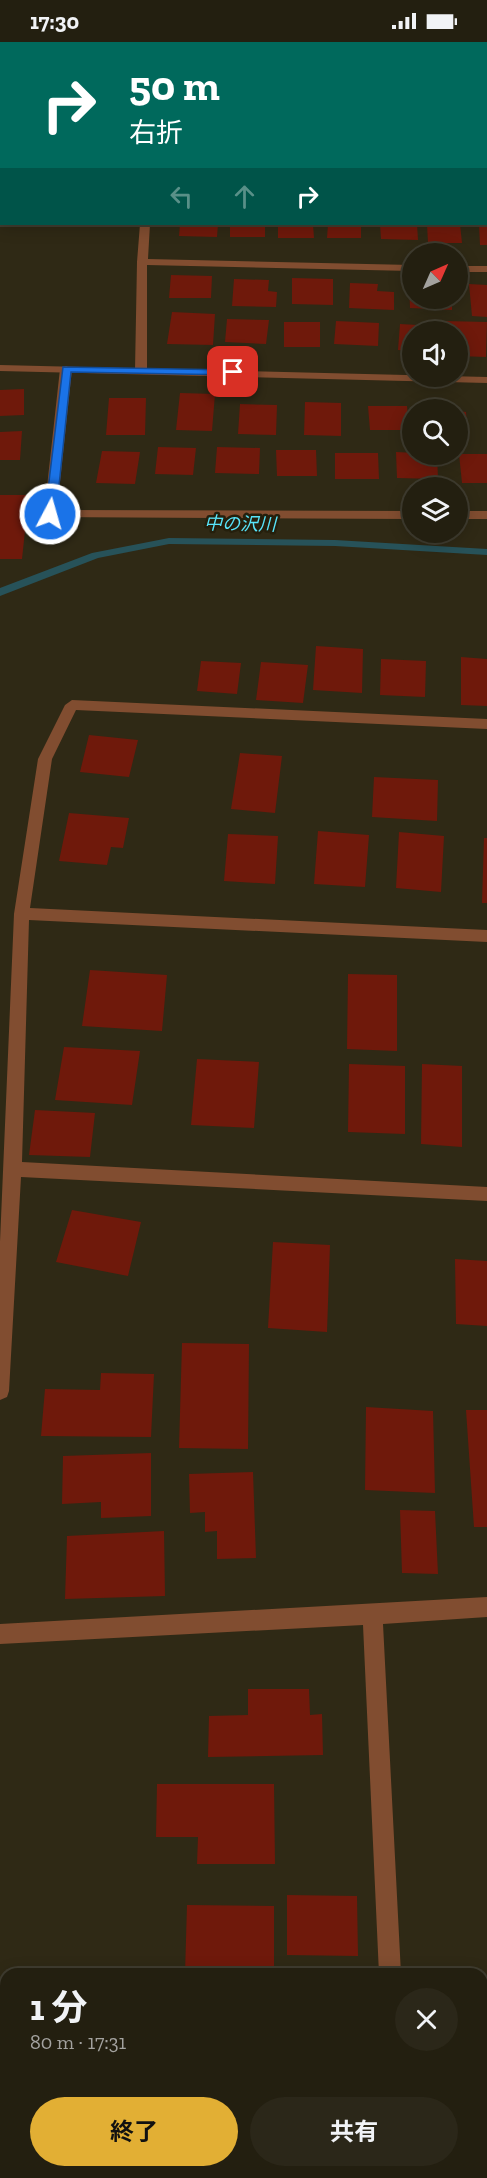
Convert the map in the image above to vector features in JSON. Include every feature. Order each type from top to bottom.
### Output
[{"type":"street","points":[[141,370],[142,262],[145,225]]},
{"type":"street","points":[[142,262],[402,268]]},
{"type":"street","points":[[468,269],[487,269]]},
{"type":"street","points":[[0,368],[486,380]]},
{"type":"street","points":[[66,369],[50,514],[402,515]]},
{"type":"street","points":[[468,515],[487,515]]},
{"type":"street","points":[[0,1390],[14,1169],[22,914],[45,759],[72,705],[487,724]]},
{"type":"street","points":[[22,914],[487,936]]},
{"type":"street","points":[[14,1169],[487,1194]]},
{"type":"street","points":[[0,1634],[487,1607]]},
{"type":"street","points":[[373,1615],[390,1968]]},
{"type":"building","points":[[180,225],[218,225],[217,237],[179,236]]},
{"type":"building","points":[[230,225],[265,225],[265,237],[230,237]]},
{"type":"building","points":[[278,225],[313,225],[314,238],[278,238]]},
{"type":"building","points":[[328,225],[361,225],[361,238],[327,238]]},
{"type":"building","points":[[380,225],[417,225],[418,240],[381,239]]},
{"type":"building","points":[[427,225],[460,225],[462,243],[428,243]]},
{"type":"building","points":[[479,225],[487,225],[487,245],[480,245]]},
{"type":"building","points":[[171,275],[212,276],[211,298],[169,298]]},
{"type":"building","points":[[292,278],[333,279],[333,305],[292,304]]},
{"type":"building","points":[[234,279],[269,280],[268,291],[277,292],[276,307],[232,306]]},
{"type":"building","points":[[350,283],[378,284],[377,291],[394,292],[394,310],[349,308]]},
{"type":"building","points":[[469,284],[487,285],[487,317],[472,316]]},
{"type":"building","points":[[172,312],[215,314],[213,345],[167,344]]},
{"type":"building","points":[[227,319],[269,320],[266,344],[225,342]]},
{"type":"building","points":[[336,321],[379,323],[378,346],[334,344]]},
{"type":"building","points":[[284,322],[320,322],[320,347],[284,347]]},
{"type":"building","points":[[468,322],[487,322],[486,357],[468,356]]},
{"type":"building","points":[[400,324],[402,324],[402,350],[398,350]]},
{"type":"building","points":[[24,389],[24,415],[0,416],[0,390]]},
{"type":"building","points":[[180,393],[215,394],[212,431],[176,430]]},
{"type":"building","points":[[109,398],[146,398],[145,435],[106,435]]},
{"type":"building","points":[[305,402],[341,403],[341,436],[304,435]]},
{"type":"building","points":[[240,404],[277,405],[276,435],[238,434]]},
{"type":"building","points":[[368,406],[402,406],[402,430],[370,430]]},
{"type":"building","points":[[22,431],[20,460],[0,460],[0,432]]},
{"type":"building","points":[[158,447],[196,448],[193,475],[155,474]]},
{"type":"building","points":[[217,447],[260,448],[259,474],[215,473]]},
{"type":"building","points":[[276,450],[316,450],[317,476],[277,476]]},
{"type":"building","points":[[102,451],[140,452],[135,484],[96,483]]},
{"type":"building","points":[[396,452],[402,452],[402,465],[437,465],[438,477],[397,478]]},
{"type":"building","points":[[335,453],[378,453],[379,479],[335,479]]},
{"type":"building","points":[[468,454],[487,454],[487,483],[468,483],[468,477],[461,477],[460,465],[468,465]]},
{"type":"building","points":[[0,495],[38,495],[34,531],[25,531],[22,559],[0,559]]},
{"type":"building","points":[[316,646],[363,649],[362,693],[313,690]]},
{"type":"building","points":[[461,657],[487,659],[487,706],[461,705]]},
{"type":"building","points":[[381,659],[426,661],[425,697],[380,695]]},
{"type":"building","points":[[201,661],[241,663],[237,694],[197,691]]},
{"type":"building","points":[[261,662],[308,665],[303,703],[256,700]]},
{"type":"building","points":[[89,735],[138,740],[129,777],[80,772]]},
{"type":"building","points":[[240,753],[282,756],[275,813],[231,809]]},
{"type":"building","points":[[374,777],[438,780],[437,821],[372,817]]},
{"type":"building","points":[[69,813],[129,818],[123,848],[111,847],[107,865],[59,861]]},
{"type":"building","points":[[318,831],[369,835],[365,887],[314,884]]},
{"type":"building","points":[[399,832],[444,836],[441,892],[396,888]]},
{"type":"building","points":[[228,834],[278,836],[275,884],[224,881]]},
{"type":"building","points":[[484,838],[487,838],[487,903],[482,903]]},
{"type":"building","points":[[90,970],[167,975],[162,1031],[82,1026]]},
{"type":"building","points":[[348,974],[397,975],[397,1051],[347,1049]]},
{"type":"building","points":[[64,1047],[140,1051],[132,1105],[55,1100]]},
{"type":"building","points":[[197,1059],[259,1062],[254,1128],[191,1125]]},
{"type":"building","points":[[349,1064],[405,1066],[405,1134],[348,1132]]},
{"type":"building","points":[[422,1064],[462,1066],[462,1147],[421,1144]]},
{"type":"building","points":[[35,1110],[95,1113],[90,1157],[29,1155]]},
{"type":"building","points":[[72,1210],[141,1222],[128,1276],[56,1262]]},
{"type":"building","points":[[273,1242],[330,1245],[327,1332],[268,1328]]},
{"type":"building","points":[[455,1259],[487,1261],[487,1326],[456,1324]]},
{"type":"building","points":[[182,1343],[249,1344],[248,1449],[179,1448]]},
{"type":"building","points":[[101,1373],[154,1374],[151,1437],[41,1436],[45,1389],[100,1390]]},
{"type":"building","points":[[366,1407],[433,1411],[435,1493],[365,1490]]},
{"type":"building","points":[[466,1410],[487,1410],[487,1527],[474,1527]]},
{"type":"building","points":[[151,1453],[151,1516],[101,1518],[101,1502],[62,1504],[63,1456]]},
{"type":"building","points":[[253,1472],[256,1558],[217,1559],[217,1531],[205,1532],[205,1512],[190,1513],[189,1474]]},
{"type":"building","points":[[400,1510],[435,1511],[438,1574],[402,1573]]},
{"type":"building","points":[[164,1531],[165,1596],[65,1599],[67,1536]]},
{"type":"building","points":[[248,1689],[309,1689],[310,1715],[322,1714],[323,1755],[208,1757],[209,1716],[248,1715]]},
{"type":"building","points":[[157,1784],[274,1784],[275,1864],[197,1864],[198,1837],[156,1837]]},
{"type":"building","points":[[287,1895],[357,1896],[358,1956],[287,1955]]},
{"type":"building","points":[[187,1905],[274,1906],[274,1968],[185,1968]]},
{"type":"waterway","name":"中の沢川","points":[[0,592],[96,555],[169,541],[335,543],[487,552]]},
{"type":"route","points":[[50,514],[66,369],[233,372]]}]
